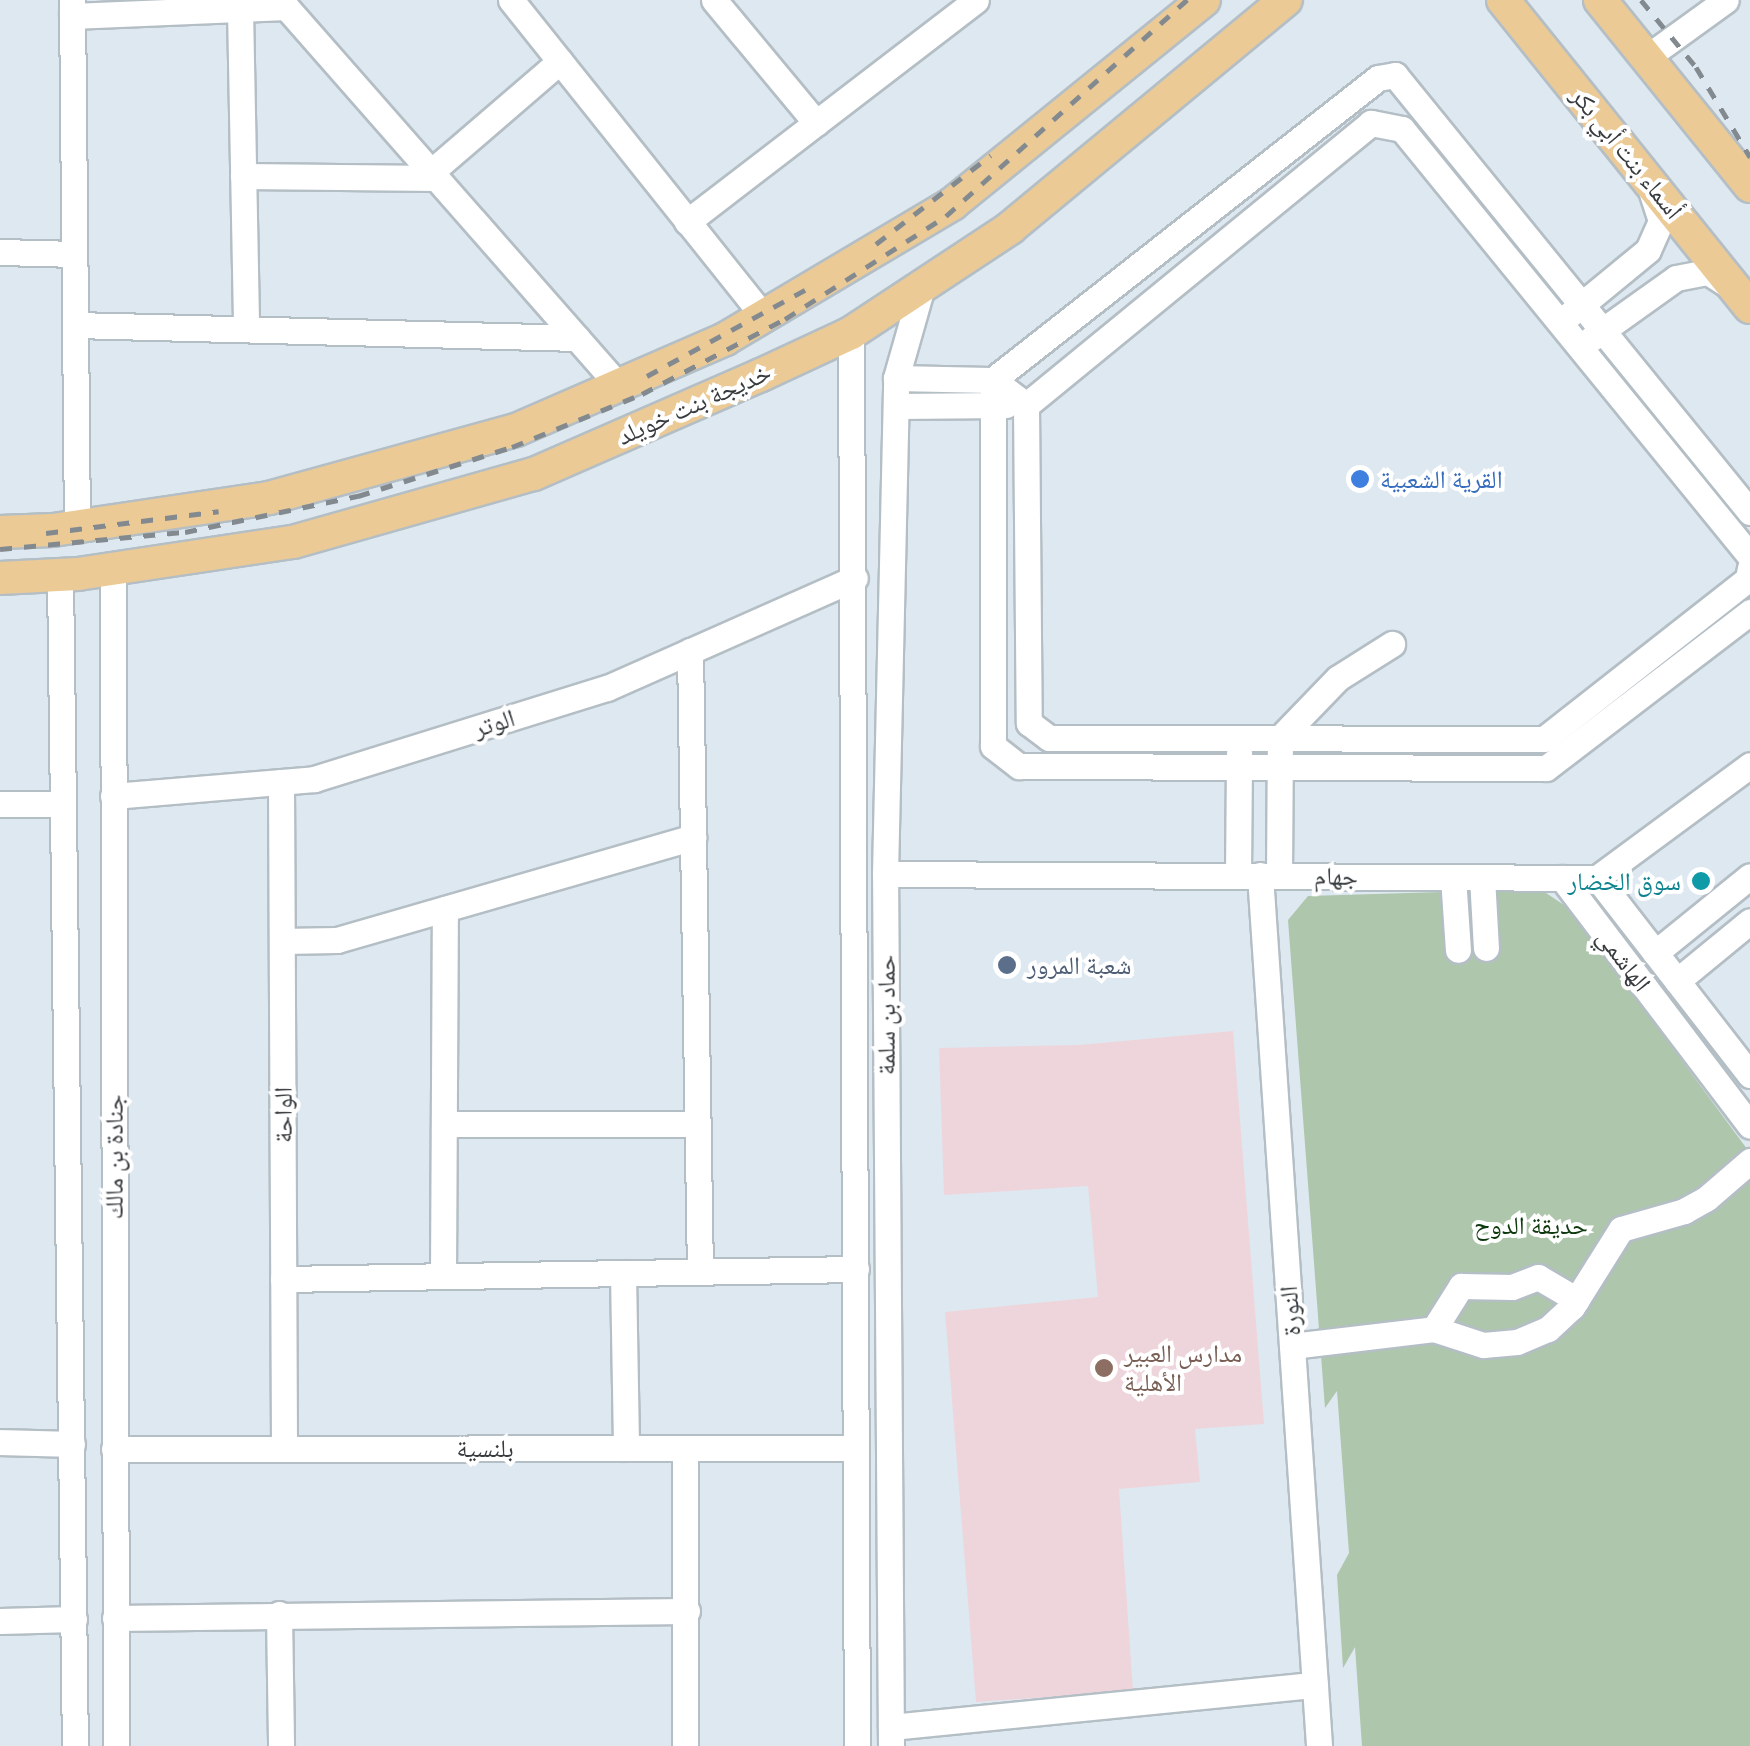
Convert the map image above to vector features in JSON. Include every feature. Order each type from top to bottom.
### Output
[{"type":"main road","name":"خديجة بنت خويلد","points":[[0,532],[77,526],[270,498],[516,430],[619,386],[764,318],[952,204],[1204,0]]},
{"type":"main road","name":"خديجة بنت خويلد","points":[[0,578],[113,569],[293,542],[534,474],[851,333],[1010,228],[1286,0]]},
{"type":"main road","name":"أسماء بنت أبي بكر","points":[[1503,0],[1743,298]]},
{"type":"main road","points":[[1600,0],[1750,186]]},
{"type":"street","points":[[512,0],[764,318]]},
{"type":"street","points":[[714,0],[816,123]]},
{"type":"street","points":[[687,222],[976,0]]},
{"type":"street","points":[[1646,58],[1726,0]]},
{"type":"street","points":[[77,526],[72,8],[240,9],[283,3],[619,386]]},
{"type":"street","points":[[240,9],[246,326]]},
{"type":"street","points":[[243,176],[434,175],[560,61]]},
{"type":"street","points":[[896,406],[992,393],[1378,78],[1395,75],[1750,512]]},
{"type":"street","points":[[1026,405],[1370,124],[1402,129],[1750,556]]},
{"type":"street","points":[[1561,322],[1648,250],[1660,221],[1646,177]]},
{"type":"street","points":[[0,252],[74,254]]},
{"type":"street","points":[[1580,347],[1676,278],[1708,272],[1743,298]]},
{"type":"street","name":"حماد بن سلمة","points":[[891,1736],[885,874],[896,378],[922,286]]},
{"type":"street","points":[[75,325],[246,326],[577,338]]},
{"type":"street","name":"حماد بن سلمة","points":[[851,333],[857,1746]]},
{"type":"street","points":[[896,378],[992,393],[1026,405]]},
{"type":"street","points":[[992,393],[993,746],[1019,766],[1546,768],[1750,612]]},
{"type":"street","points":[[1026,405],[1030,724],[1050,738],[1544,739],[1748,580],[1750,568]]},
{"type":"street","name":"جنادة بن مالك","points":[[113,569],[116,1746]]},
{"type":"street","name":"جنادة بن مالك","points":[[60,575],[74,1746]]},
{"type":"street","name":"الوتر","points":[[114,796],[314,779],[607,688],[855,578]]},
{"type":"street","points":[[1259,876],[1280,767],[1280,738],[1338,678],[1392,644]]},
{"type":"street","points":[[690,651],[700,1272]]},
{"type":"street","points":[[1239,738],[1239,767],[1259,876]]},
{"type":"street","points":[[1597,878],[1750,765]]},
{"type":"street","name":"الواحة","points":[[281,782],[284,1448]]},
{"type":"street","points":[[0,804],[63,804]]},
{"type":"street","points":[[282,940],[337,940],[693,837]]},
{"type":"street","name":"جهام","points":[[885,874],[1597,878]]},
{"type":"street","name":"النورة","points":[[1259,876],[1319,1746]]},
{"type":"street","points":[[1655,953],[1750,876]]},
{"type":"street","points":[[1453,877],[1458,950]]},
{"type":"street","points":[[1482,877],[1486,948]]},
{"type":"street","name":"الهاشمي","points":[[1750,1076],[1597,878],[1562,878],[1750,1126]]},
{"type":"street","points":[[444,1276],[445,909]]},
{"type":"street","points":[[1677,981],[1750,921]]},
{"type":"street","points":[[444,1124],[698,1124]]},
{"type":"street","points":[[1292,1346],[1434,1329],[1483,1345],[1517,1342],[1548,1329],[1576,1300],[1622,1229],[1684,1211],[1707,1198],[1750,1161]]},
{"type":"street","points":[[283,1279],[856,1269]]},
{"type":"street","points":[[623,1273],[626,1448]]},
{"type":"street","points":[[1434,1329],[1461,1286],[1512,1287],[1538,1277],[1576,1300]]},
{"type":"street","points":[[0,1442],[72,1444]]},
{"type":"street","points":[[685,1448],[686,1746]]},
{"type":"street","name":"بلنسية","points":[[114,1449],[856,1448]]},
{"type":"street","points":[[115,1618],[687,1611]]},
{"type":"street","points":[[279,1614],[281,1746]]},
{"type":"street","points":[[0,1620],[74,1619]]},
{"type":"street","points":[[891,1736],[1315,1685]]},
{"type":"shaded area","name":"مدارس العبير الأهلية","points":[[1233,1031],[1264,1424],[1195,1429],[1200,1482],[1119,1489],[1133,1691],[976,1702],[945,1312],[1098,1297],[1088,1186],[944,1195],[939,1048],[1079,1045]]},
{"type":"green space","name":"حديقة الدوح","points":[[1540,889],[1570,909],[1750,1153],[1750,1746],[1362,1746],[1355,1647],[1343,1668],[1337,1575],[1349,1553],[1337,1391],[1325,1408],[1288,920],[1308,896]]},
{"type":"railway","points":[[0,549],[185,532],[358,496],[512,447],[642,394],[785,319],[946,216],[1187,0]]},
{"type":"railway","points":[[1641,0],[1696,67],[1750,157]]},
{"type":"railway","points":[[876,244],[991,155]]},
{"type":"railway","points":[[647,376],[805,290]]},
{"type":"railway","points":[[46,533],[219,511]]},
{"type":"place","name":"القرية الشعبية","points":[[1360,479]]},
{"type":"place","name":"سوق الخضار","points":[[1701,881]]},
{"type":"place","name":"شعبة المرور","points":[[1007,965]]},
{"type":"place","name":"مدارس العبير الأهلية","points":[[1104,1368]]}]
